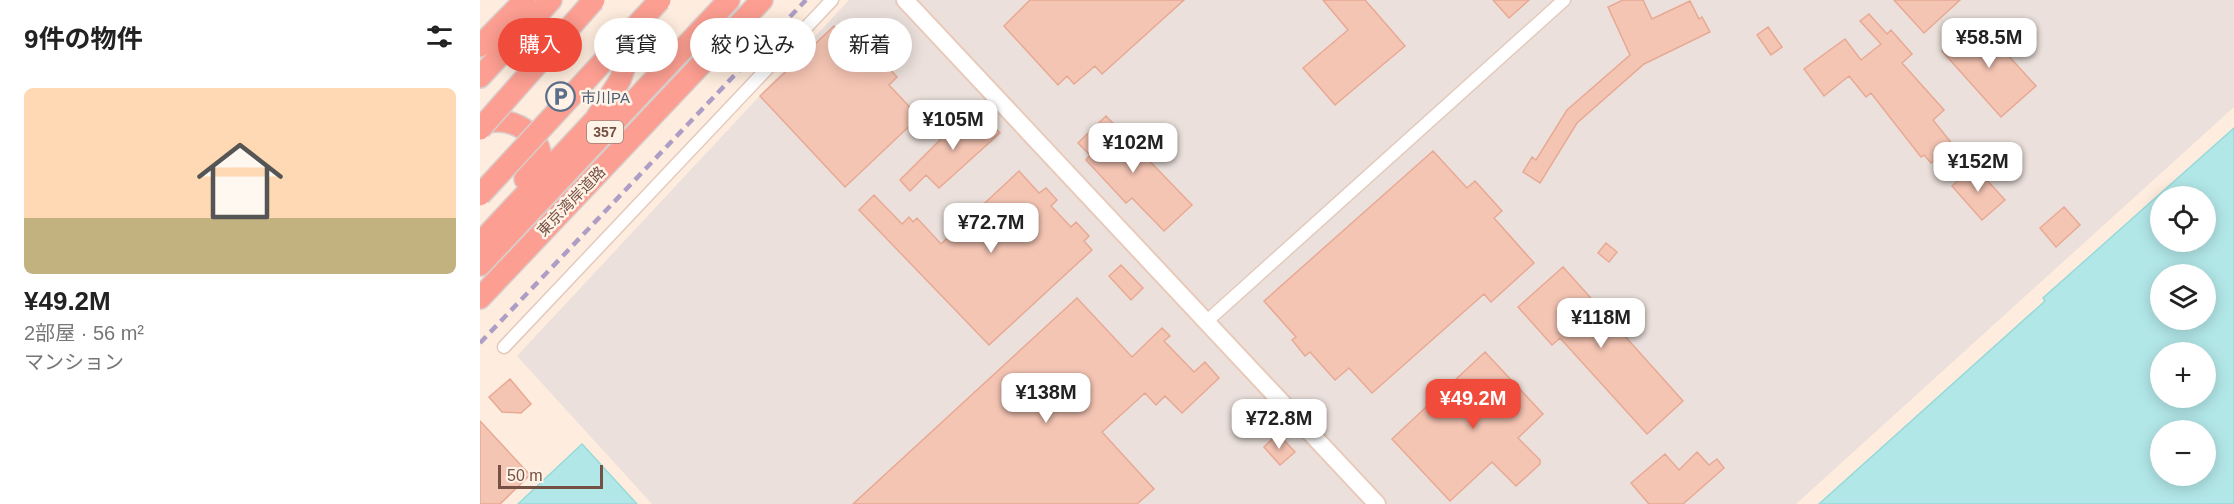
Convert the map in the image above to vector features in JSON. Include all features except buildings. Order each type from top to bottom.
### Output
[{"type":"highway","points":[[480,46],[525,0]]},
{"type":"highway","points":[[480,76],[551,0]]},
{"type":"highway","points":[[480,129],[594,0]]},
{"type":"highway","points":[[644,18],[660,0]]},
{"type":"highway","name":"東京湾岸道路","points":[[480,265],[729,0]]},
{"type":"highway","name":"東京湾岸道路","points":[[480,298],[762,0]]},
{"type":"highway","points":[[480,195],[594,72]]},
{"type":"highway","points":[[480,243],[595,120],[623,72]]},
{"type":"highway","points":[[480,124],[494,120],[521,126],[539,147],[541,158],[521,184],[480,227]]},
{"type":"street","points":[[504,347],[832,0]]},
{"type":"street","points":[[905,0],[1377,504]]},
{"type":"street","points":[[1206,322],[1564,0]]},
{"type":"shaded area","points":[[849,0],[2234,0],[2234,107],[1796,504],[652,504],[517,356],[782,72],[816,72],[816,35],[828,23],[828,72],[912,72],[912,18],[832,18]]},
{"type":"water","points":[[2234,128],[2234,504],[1819,504],[2045,301],[2043,298],[2150,203],[2150,252],[2216,252],[2216,186],[2169,186]]},
{"type":"water","points":[[582,444],[637,504],[518,504]]},
{"type":"railway","points":[[480,343],[806,0]]},
{"type":"place","name":"市川PA","points":[[560,97]]}]
